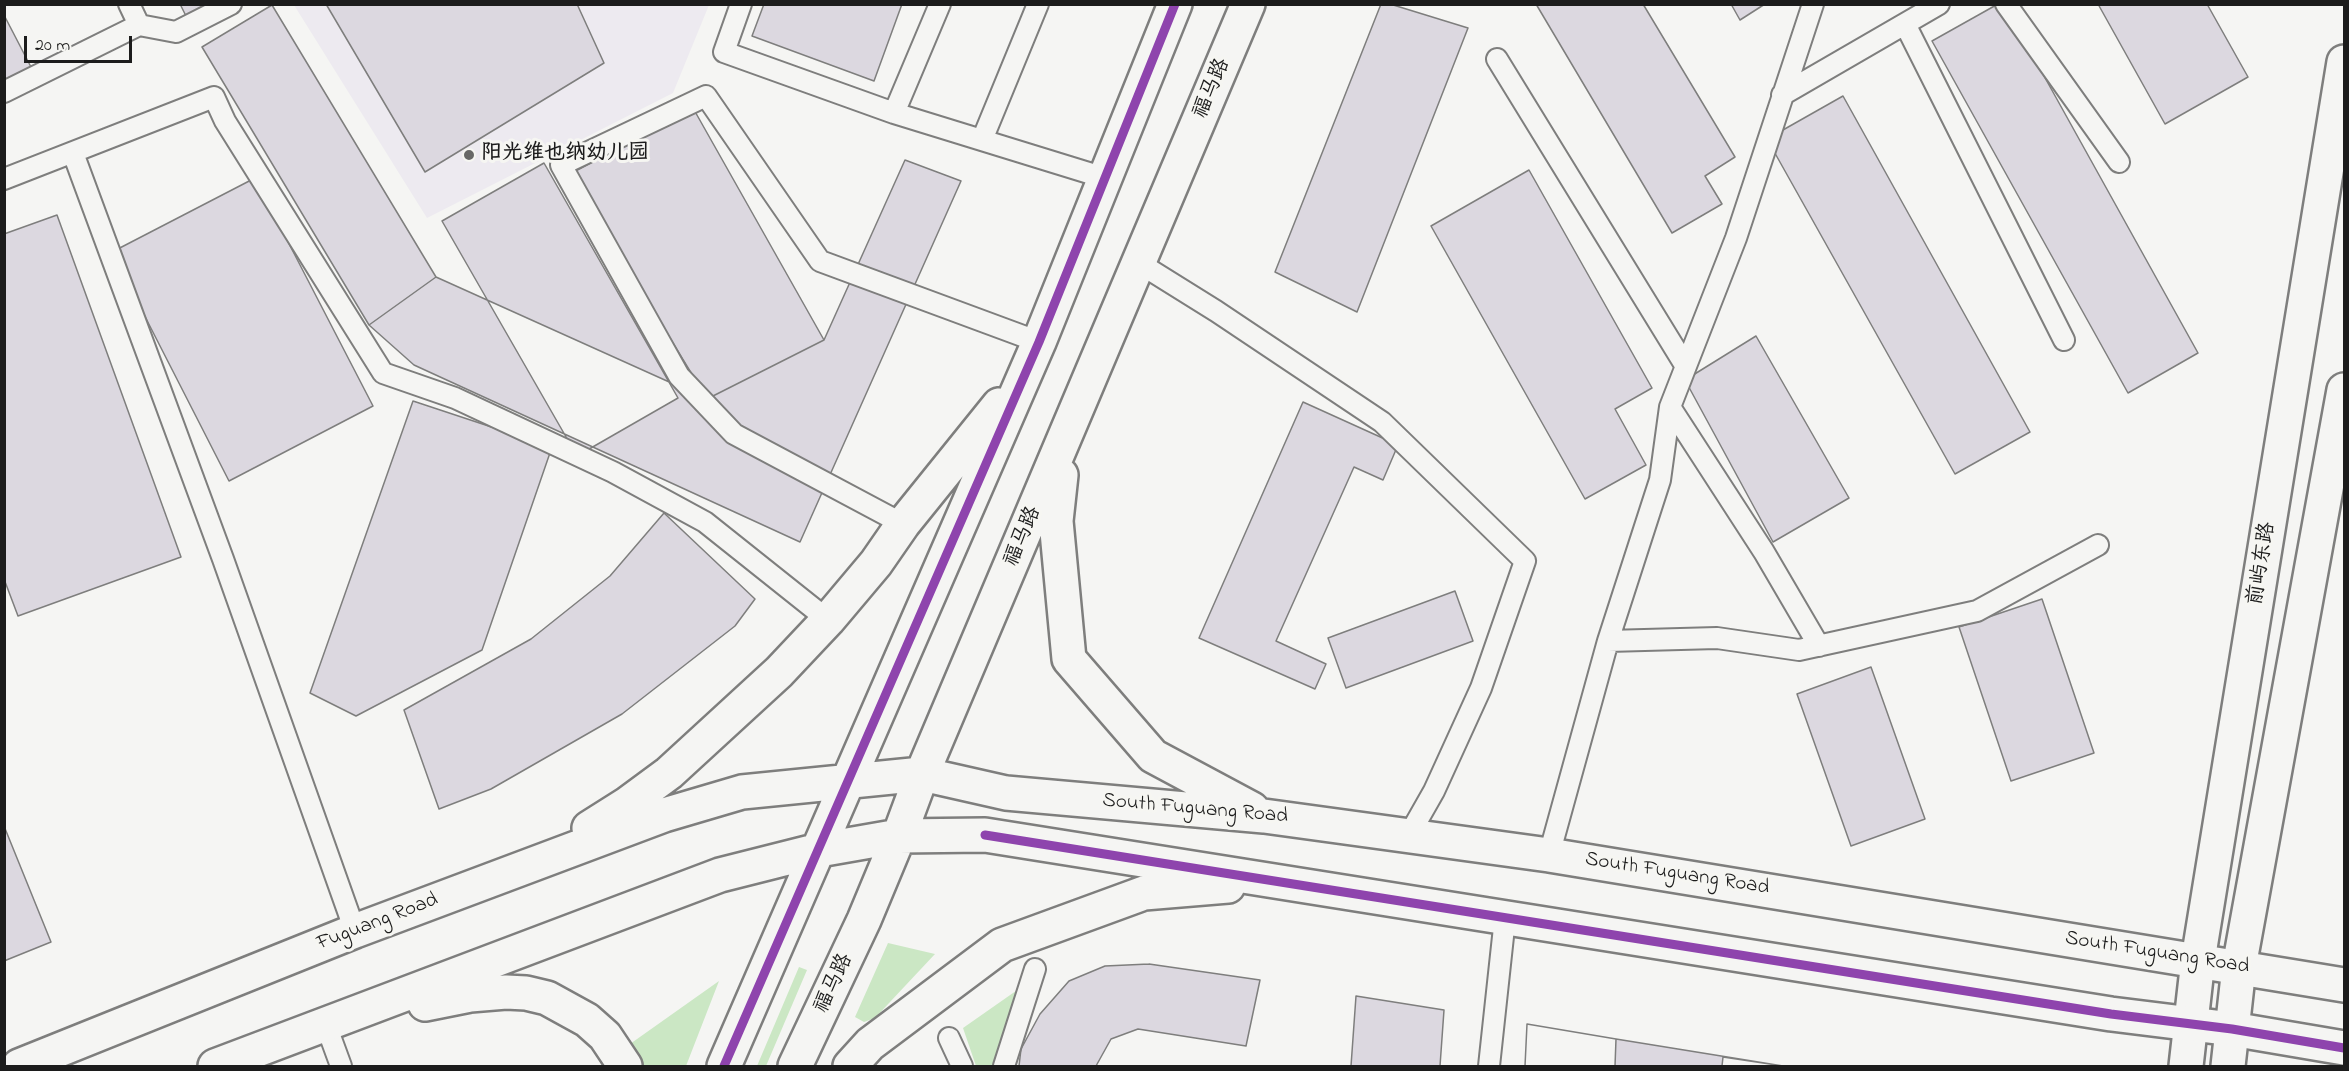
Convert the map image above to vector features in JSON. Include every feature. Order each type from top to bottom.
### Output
[{"type":"main road","points":[[724,1066],[1039,342],[1174,4]]},
{"type":"main road","name":"福马路","points":[[795,1066],[842,970],[899,836],[922,774],[1248,4]]},
{"type":"main road","name":"前屿东路","points":[[2186,1066],[2198,960],[2344,62]]},
{"type":"main road","points":[[522,869],[627,804],[669,773],[779,672],[828,620],[876,563],[903,524],[1025,373]]},
{"type":"main road","points":[[2228,1066],[2239,968],[2344,390]]},
{"type":"main road","points":[[1064,442],[1056,521],[1069,659],[1153,756],[1264,816]]},
{"type":"main road","name":"South Fuguang Road","points":[[848,782],[922,774],[1006,793],[1264,816],[1549,855],[2344,985]]},
{"type":"main road","name":"Fuguang Road","points":[[20,1066],[356,931],[664,815],[742,792],[848,782]]},
{"type":"main road","points":[[215,1066],[720,875],[819,850],[899,836],[985,835],[2100,1012],[2232,1029],[2344,1048]]},
{"type":"main road","points":[[850,1066],[870,1044],[1002,945],[1144,893],[1278,882]]},
{"type":"main road","points":[[326,1025],[470,995],[526,993],[547,998],[587,1020],[605,1036],[625,1066]]},
{"type":"lane","points":[[129,4],[139,25]]},
{"type":"lane","points":[[4,92],[139,25],[176,32],[231,4]]},
{"type":"lane","points":[[741,4],[724,52],[894,113],[1105,178]]},
{"type":"lane","points":[[894,113],[940,4]]},
{"type":"lane","points":[[982,140],[1038,4]]},
{"type":"lane","points":[[1549,855],[1608,641],[1660,480],[1670,407],[1684,365],[1736,238],[1813,4]]},
{"type":"lane","points":[[1782,95],[1939,4]]},
{"type":"lane","points":[[2006,4],[2120,162]]},
{"type":"lane","points":[[1905,24],[2064,340]]},
{"type":"lane","points":[[1497,59],[1684,365]]},
{"type":"lane","points":[[903,524],[734,434],[679,376],[561,165],[706,96],[820,261],[1039,342]]},
{"type":"lane","points":[[4,179],[214,98],[225,121],[383,373],[455,398],[613,472],[705,522],[828,620]]},
{"type":"lane","points":[[73,153],[223,559],[356,931]]},
{"type":"lane","points":[[1139,263],[1216,311],[1382,422],[1525,561],[1481,688],[1434,791],[1409,836]]},
{"type":"lane","points":[[1670,407],[1764,552],[1819,646]]},
{"type":"lane","points":[[1608,641],[1717,638],[1799,650],[1977,611],[2098,545]]},
{"type":"lane","points":[[1489,1066],[1505,918]]},
{"type":"lane","points":[[1004,1066],[1035,969]]},
{"type":"lane","points":[[326,1025],[341,1066]]},
{"type":"lane","points":[[949,1038],[962,1066]]},
{"type":"shaded area","name":"阳光维也纳幼儿园","points":[[294,5],[709,5],[673,93],[427,218]]},
{"type":"green space","points":[[888,943],[935,954],[875,1018],[864,1022],[855,1017]]},
{"type":"green space","points":[[799,967],[807,970],[766,1066],[757,1066]]},
{"type":"green space","points":[[719,981],[686,1066],[636,1066],[630,1044]]},
{"type":"green space","points":[[1023,986],[999,1055],[992,1066],[976,1066],[963,1028]]},
{"type":"building","points":[[180,4],[213,4],[187,18]]},
{"type":"building","points":[[326,4],[577,4],[604,63],[425,172]]},
{"type":"building","points":[[764,4],[902,4],[874,81],[752,36]]},
{"type":"building","points":[[1381,4],[1390,4],[1468,28],[1357,312],[1275,272]]},
{"type":"building","points":[[1536,4],[1643,4],[1735,157],[1705,176],[1722,204],[1672,233]]},
{"type":"building","points":[[1731,4],[1765,4],[1740,20]]},
{"type":"building","points":[[1998,4],[2004,4],[2198,353],[2128,393],[1932,41]]},
{"type":"building","points":[[2098,4],[2207,4],[2248,77],[2165,124]]},
{"type":"building","points":[[272,5],[436,277],[369,325],[202,47]]},
{"type":"building","points":[[4,15],[32,69],[4,82]]},
{"type":"building","points":[[1843,96],[2030,432],[1955,474],[1767,139]]},
{"type":"building","points":[[693,108],[824,340],[707,399],[570,174]]},
{"type":"building","points":[[905,160],[961,181],[800,542],[414,365],[369,325],[436,277],[707,399],[824,340]]},
{"type":"building","points":[[544,163],[678,398],[577,456],[442,221]]},
{"type":"building","points":[[1529,170],[1652,388],[1615,409],[1646,465],[1585,499],[1431,226]]},
{"type":"building","points":[[255,178],[373,406],[229,481],[112,252]]},
{"type":"building","points":[[57,215],[181,557],[18,616],[4,579],[4,234]]},
{"type":"building","points":[[1756,336],[1849,498],[1773,542],[1685,380]]},
{"type":"building","points":[[413,401],[552,447],[482,650],[356,716],[310,693]]},
{"type":"building","points":[[1303,402],[1398,445],[1383,480],[1354,467],[1276,641],[1326,664],[1315,689],[1199,638]]},
{"type":"building","points":[[664,513],[755,599],[735,626],[622,714],[491,789],[439,809],[404,710],[531,639],[610,576]]},
{"type":"building","points":[[1455,591],[1473,641],[1346,688],[1328,638]]},
{"type":"building","points":[[2042,599],[2094,753],[2011,781],[1959,627]]},
{"type":"building","points":[[1871,667],[1925,819],[1851,846],[1797,694]]},
{"type":"building","points":[[4,826],[51,942],[4,961]]},
{"type":"building","points":[[1149,964],[1260,980],[1246,1046],[1138,1029],[1111,1039],[1096,1066],[1019,1066],[1021,1049],[1040,1014],[1069,981],[1105,966]]},
{"type":"building","points":[[1356,996],[1444,1010],[1440,1066],[1351,1066]]},
{"type":"building","points":[[1527,1024],[1616,1039],[1783,1066],[1525,1066]]},
{"type":"building","points":[[1527,1024],[1616,1039],[1615,1066],[1525,1066]]},
{"type":"building","points":[[1723,1057],[1783,1066],[1722,1066]]},
{"type":"transit line","points":[[724,1066],[1039,342],[1175,4]]},
{"type":"transit line","points":[[985,835],[2111,1014],[2232,1029],[2344,1048]]},
{"type":"place","name":"阳光维也纳幼儿园","points":[[469,155]]}]
